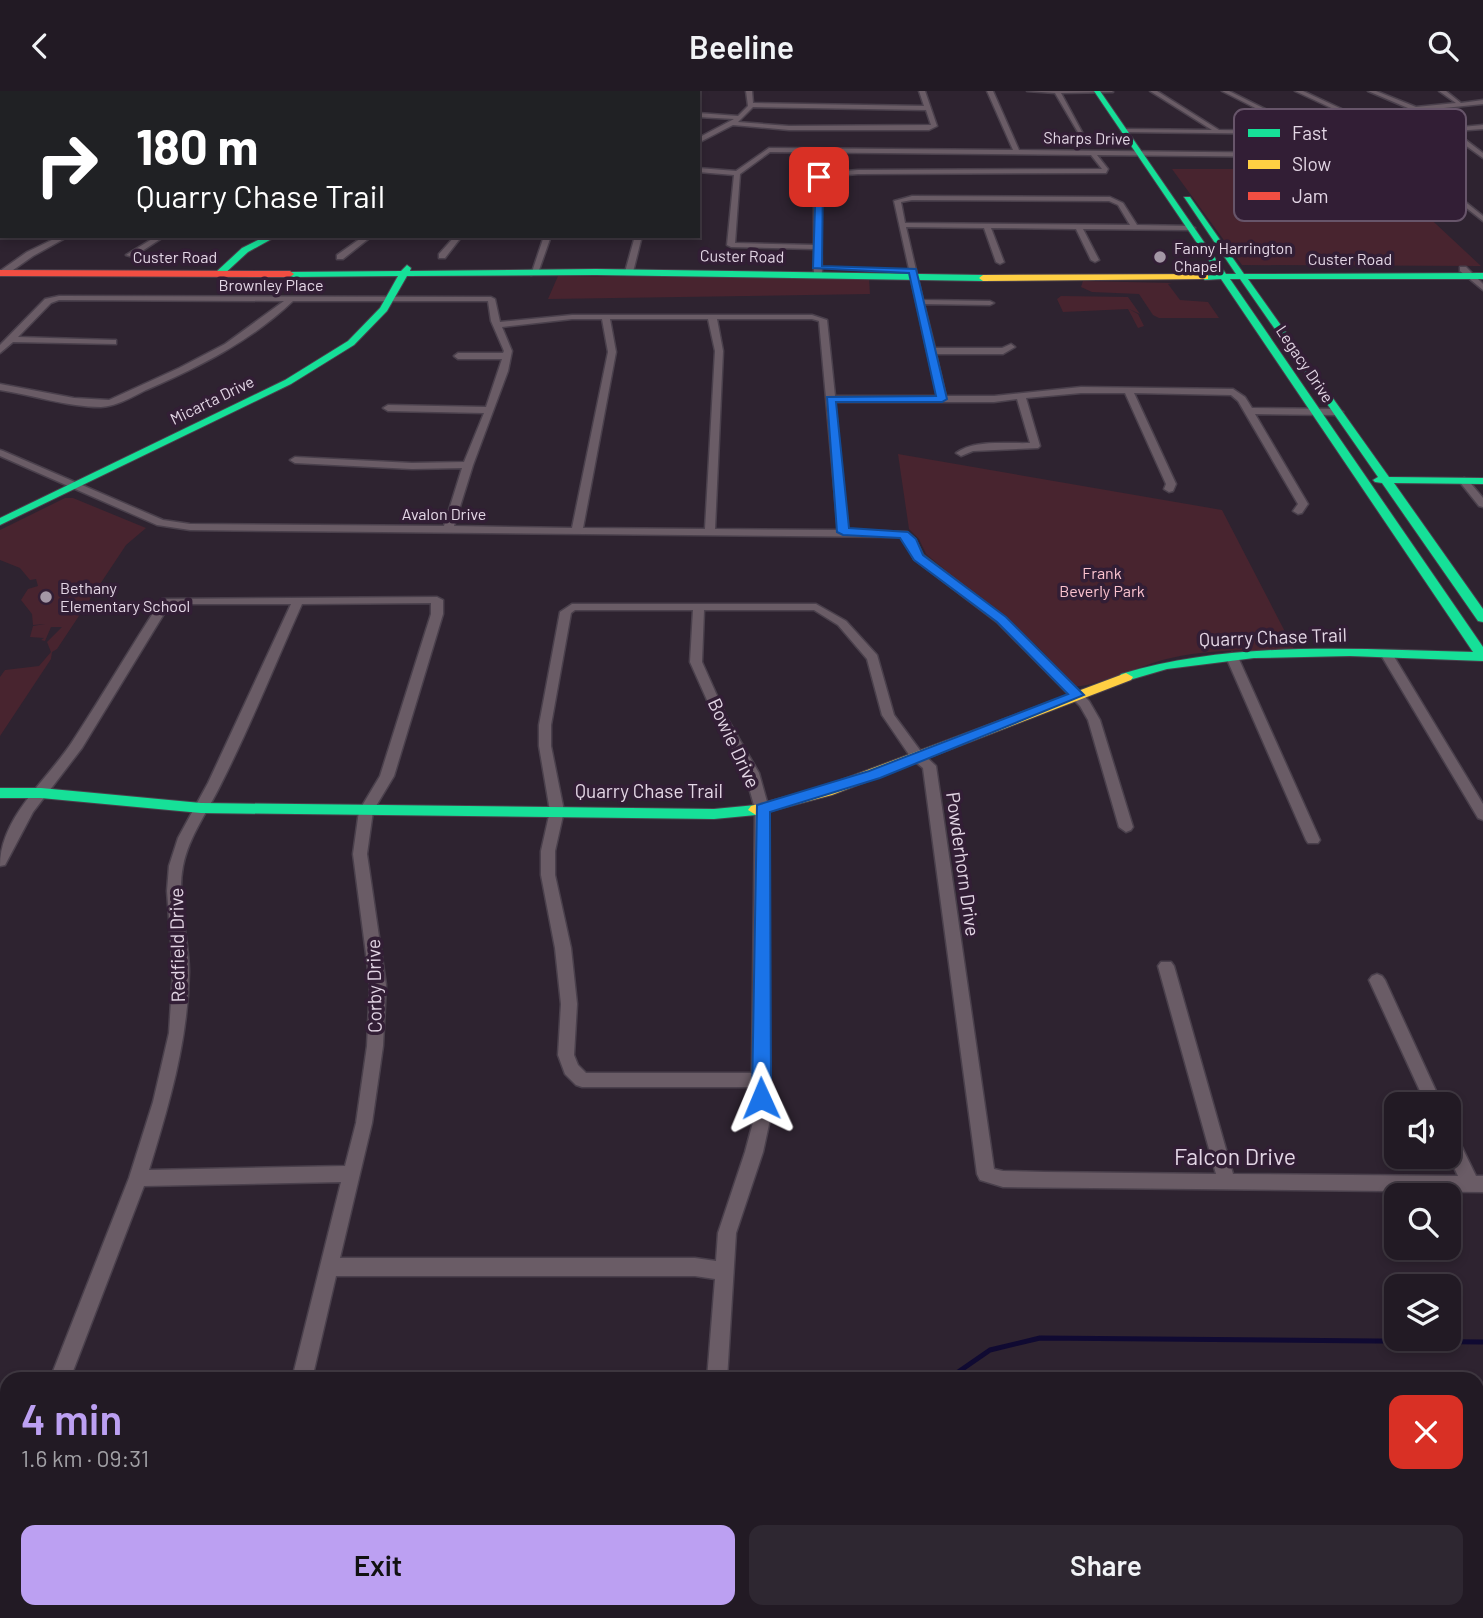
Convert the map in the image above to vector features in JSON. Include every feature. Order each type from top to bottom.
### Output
[{"type":"main road","name":"Legacy Drive","points":[[1097,91],[1131,130]]},
{"type":"main road","name":"Legacy Drive","points":[[1110,91],[1146,153],[1231,274],[1268,340],[1483,656]]},
{"type":"main road","points":[[227,271],[255,245],[269,238]]},
{"type":"main road","name":"Custer Road","points":[[3,270],[405,272],[629,269],[1068,274],[1360,273],[1478,279]]},
{"type":"main road","name":"Micarta Drive","points":[[0,522],[288,382],[351,343],[391,299],[405,272]]},
{"type":"main road","name":"Legacy Drive","points":[[1231,274],[1288,340],[1483,618]]},
{"type":"main road","points":[[1268,340],[1288,340]]},
{"type":"main road","points":[[1363,480],[1483,481]]},
{"type":"main road","name":"Quarry Chase Trail","points":[[0,793],[41,793],[201,808],[557,811],[668,815],[762,809],[848,784],[1077,695],[1163,666],[1232,657],[1483,656]]},
{"type":"street","points":[[750,91],[751,105]]},
{"type":"street","points":[[700,115],[789,128],[929,128],[934,126],[922,91]]},
{"type":"street","points":[[990,91],[1016,150]]},
{"type":"street","points":[[1030,91],[1110,91]]},
{"type":"street","points":[[1057,91],[1079,132]]},
{"type":"street","points":[[1153,91],[1217,131]]},
{"type":"street","points":[[1225,91],[1261,109]]},
{"type":"street","points":[[1298,91],[1338,109]]},
{"type":"street","points":[[1371,91],[1415,109],[1483,102]]},
{"type":"street","points":[[1442,91],[1459,103]]},
{"type":"street","points":[[700,140],[736,120],[751,105],[927,108]]},
{"type":"street","points":[[1131,130],[1234,131]]},
{"type":"street","points":[[1466,144],[1483,156]]},
{"type":"street","name":"Sharps Drive","points":[[737,173],[769,150],[1016,150],[1234,154]]},
{"type":"street","points":[[878,150],[881,173]]},
{"type":"street","points":[[818,271],[816,247],[819,177],[834,173],[1104,172],[1091,152]]},
{"type":"street","points":[[700,170],[737,173],[731,245],[816,247]]},
{"type":"street","points":[[942,399],[897,204],[900,199],[1115,200],[1135,227]]},
{"type":"street","points":[[1466,205],[1483,219]]},
{"type":"street","points":[[902,225],[1199,228]]},
{"type":"street","points":[[986,225],[1000,262]]},
{"type":"street","points":[[1079,226],[1095,260]]},
{"type":"street","points":[[3,270],[62,238]]},
{"type":"street","points":[[130,255],[159,238]]},
{"type":"street","points":[[340,257],[366,238]]},
{"type":"street","points":[[442,256],[457,238]]},
{"type":"street","points":[[534,269],[547,238]]},
{"type":"street","points":[[629,269],[638,238]]},
{"type":"street","name":"Brownley Place","points":[[11,339],[52,300],[491,299],[495,321],[499,325]]},
{"type":"street","points":[[0,387],[98,405],[111,403],[223,351],[263,325],[290,300]]},
{"type":"street","points":[[919,302],[990,303]]},
{"type":"street","points":[[577,531],[612,352],[606,317]]},
{"type":"street","points":[[449,530],[468,465],[504,371],[508,351],[499,325],[606,317],[712,317],[821,319],[843,532]]},
{"type":"street","points":[[710,531],[719,351],[712,317]]},
{"type":"street","points":[[0,350],[11,339],[113,342]]},
{"type":"street","points":[[931,351],[1003,351],[1011,347]]},
{"type":"street","points":[[458,356],[506,356]]},
{"type":"street","points":[[1129,390],[1171,484],[1168,489]]},
{"type":"street","points":[[830,399],[1021,398],[1070,391],[1233,392],[1249,411],[1303,503],[1298,511]]},
{"type":"street","points":[[961,453],[971,448],[1035,446],[1021,398]]},
{"type":"street","points":[[388,408],[489,410]]},
{"type":"street","points":[[1249,411],[1338,412]]},
{"type":"street","name":"Avalon Drive","points":[[0,453],[74,488],[161,523],[190,527],[903,534],[910,539],[918,557],[1001,620],[1077,695]]},
{"type":"street","points":[[295,460],[400,466],[468,465]]},
{"type":"street","points":[[1464,481],[1483,504]]},
{"type":"street","name":"Corby Drive","points":[[297,602],[437,600],[437,614],[387,776],[366,811],[360,854],[378,985],[375,1046],[364,1123],[353,1174],[304,1372]]},
{"type":"street","points":[[0,862],[9,840],[77,745],[166,601],[297,602]]},
{"type":"street","name":"Redfield Drive","points":[[63,1372],[138,1178],[161,1102],[177,1033],[181,970],[174,891],[176,866],[185,838],[297,602]]},
{"type":"street","points":[[699,607],[572,607],[566,612],[545,725],[545,746],[557,811],[548,851],[549,880],[563,948],[569,1004],[566,1055],[572,1069],[582,1080],[760,1080]]},
{"type":"street","name":"Powderhorn Drive","points":[[699,607],[816,607],[842,623],[873,658],[888,715],[916,756],[929,766],[986,1174]]},
{"type":"street","name":"Bowie Drive","points":[[699,607],[696,663],[721,718],[752,773],[762,809],[760,1080],[763,1115],[754,1152],[727,1233],[722,1271],[717,1372]]},
{"type":"street","points":[[1387,655],[1483,815]]},
{"type":"street","points":[[1232,657],[1313,840]]},
{"type":"street","points":[[1077,695],[1094,720],[1126,827]]},
{"type":"street","points":[[1167,966],[1227,1182]]},
{"type":"street","points":[[1377,980],[1428,1092]]},
{"type":"street","points":[[1461,1158],[1476,1183]]},
{"type":"street","points":[[138,1178],[353,1174]]},
{"type":"street","name":"Falcon Drive","points":[[986,1174],[1003,1179],[1045,1180],[1476,1183]]},
{"type":"street","points":[[331,1267],[695,1267],[722,1271]]},
{"type":"green space","points":[[1172,169],[1234,169],[1234,221],[1433,221],[1481,266],[1242,265]]},
{"type":"green space","points":[[558,276],[869,279],[870,294],[548,299]]},
{"type":"green space","points":[[1083,281],[1172,283],[1168,284],[1180,300],[1208,302],[1219,318],[1159,318],[1153,315],[1139,294],[1092,292],[1081,287]]},
{"type":"green space","points":[[1061,296],[1128,297],[1140,314],[1129,309],[1138,314],[1144,326],[1138,328],[1128,309],[1063,312],[1057,299]]},
{"type":"green space","name":"Frank Beverly Park","points":[[898,454],[1222,510],[1295,651],[1233,651],[1186,655],[1161,660],[1093,683],[1074,686],[1038,647],[926,554],[919,539],[909,529]]},
{"type":"green space","name":"Bethany Elementary School","points":[[65,498],[73,498],[146,528],[126,545],[57,649],[52,652],[51,659],[0,736],[0,677],[5,670],[39,666],[51,652],[47,642],[62,627],[51,627],[45,641],[41,640],[44,638],[30,637],[33,626],[45,624],[33,625],[32,614],[21,600],[28,589],[38,586],[36,579],[30,580],[20,568],[0,560],[0,530]]},
{"type":"waterway","points":[[958,1372],[990,1350],[1040,1338],[1483,1342]]},
{"type":"traffic: fast","points":[[1097,91],[1483,657]]},
{"type":"traffic: fast","points":[[1187,199],[1483,618]]},
{"type":"traffic: fast","points":[[219,274],[245,250],[269,238]]},
{"type":"traffic: fast","points":[[0,522],[288,382],[351,343],[384,309],[407,268]]},
{"type":"traffic: fast","points":[[290,274],[596,272],[983,278]]},
{"type":"traffic: fast","points":[[1205,277],[1483,276]]},
{"type":"traffic: fast","points":[[1379,480],[1483,481]]},
{"type":"traffic: fast","points":[[1126,677],[1165,665],[1254,654],[1350,652],[1483,656]]},
{"type":"traffic: fast","points":[[0,793],[41,793],[201,808],[714,814],[756,810]]},
{"type":"traffic: slow","points":[[983,278],[1205,277]]},
{"type":"traffic: slow","points":[[756,810],[827,791],[1126,677]]},
{"type":"traffic: jam","points":[[0,273],[290,274]]},
{"type":"place","name":"Fanny Harrington Chapel","points":[[1160,257]]},
{"type":"place","name":"Bethany Elementary School","points":[[46,597]]},
{"type":"route","points":[[761,1098],[762,809],[874,775],[916,756],[1077,695],[1001,620],[918,557],[910,539],[903,534],[843,532],[830,399],[942,399],[913,271],[817,268],[819,177]]}]
